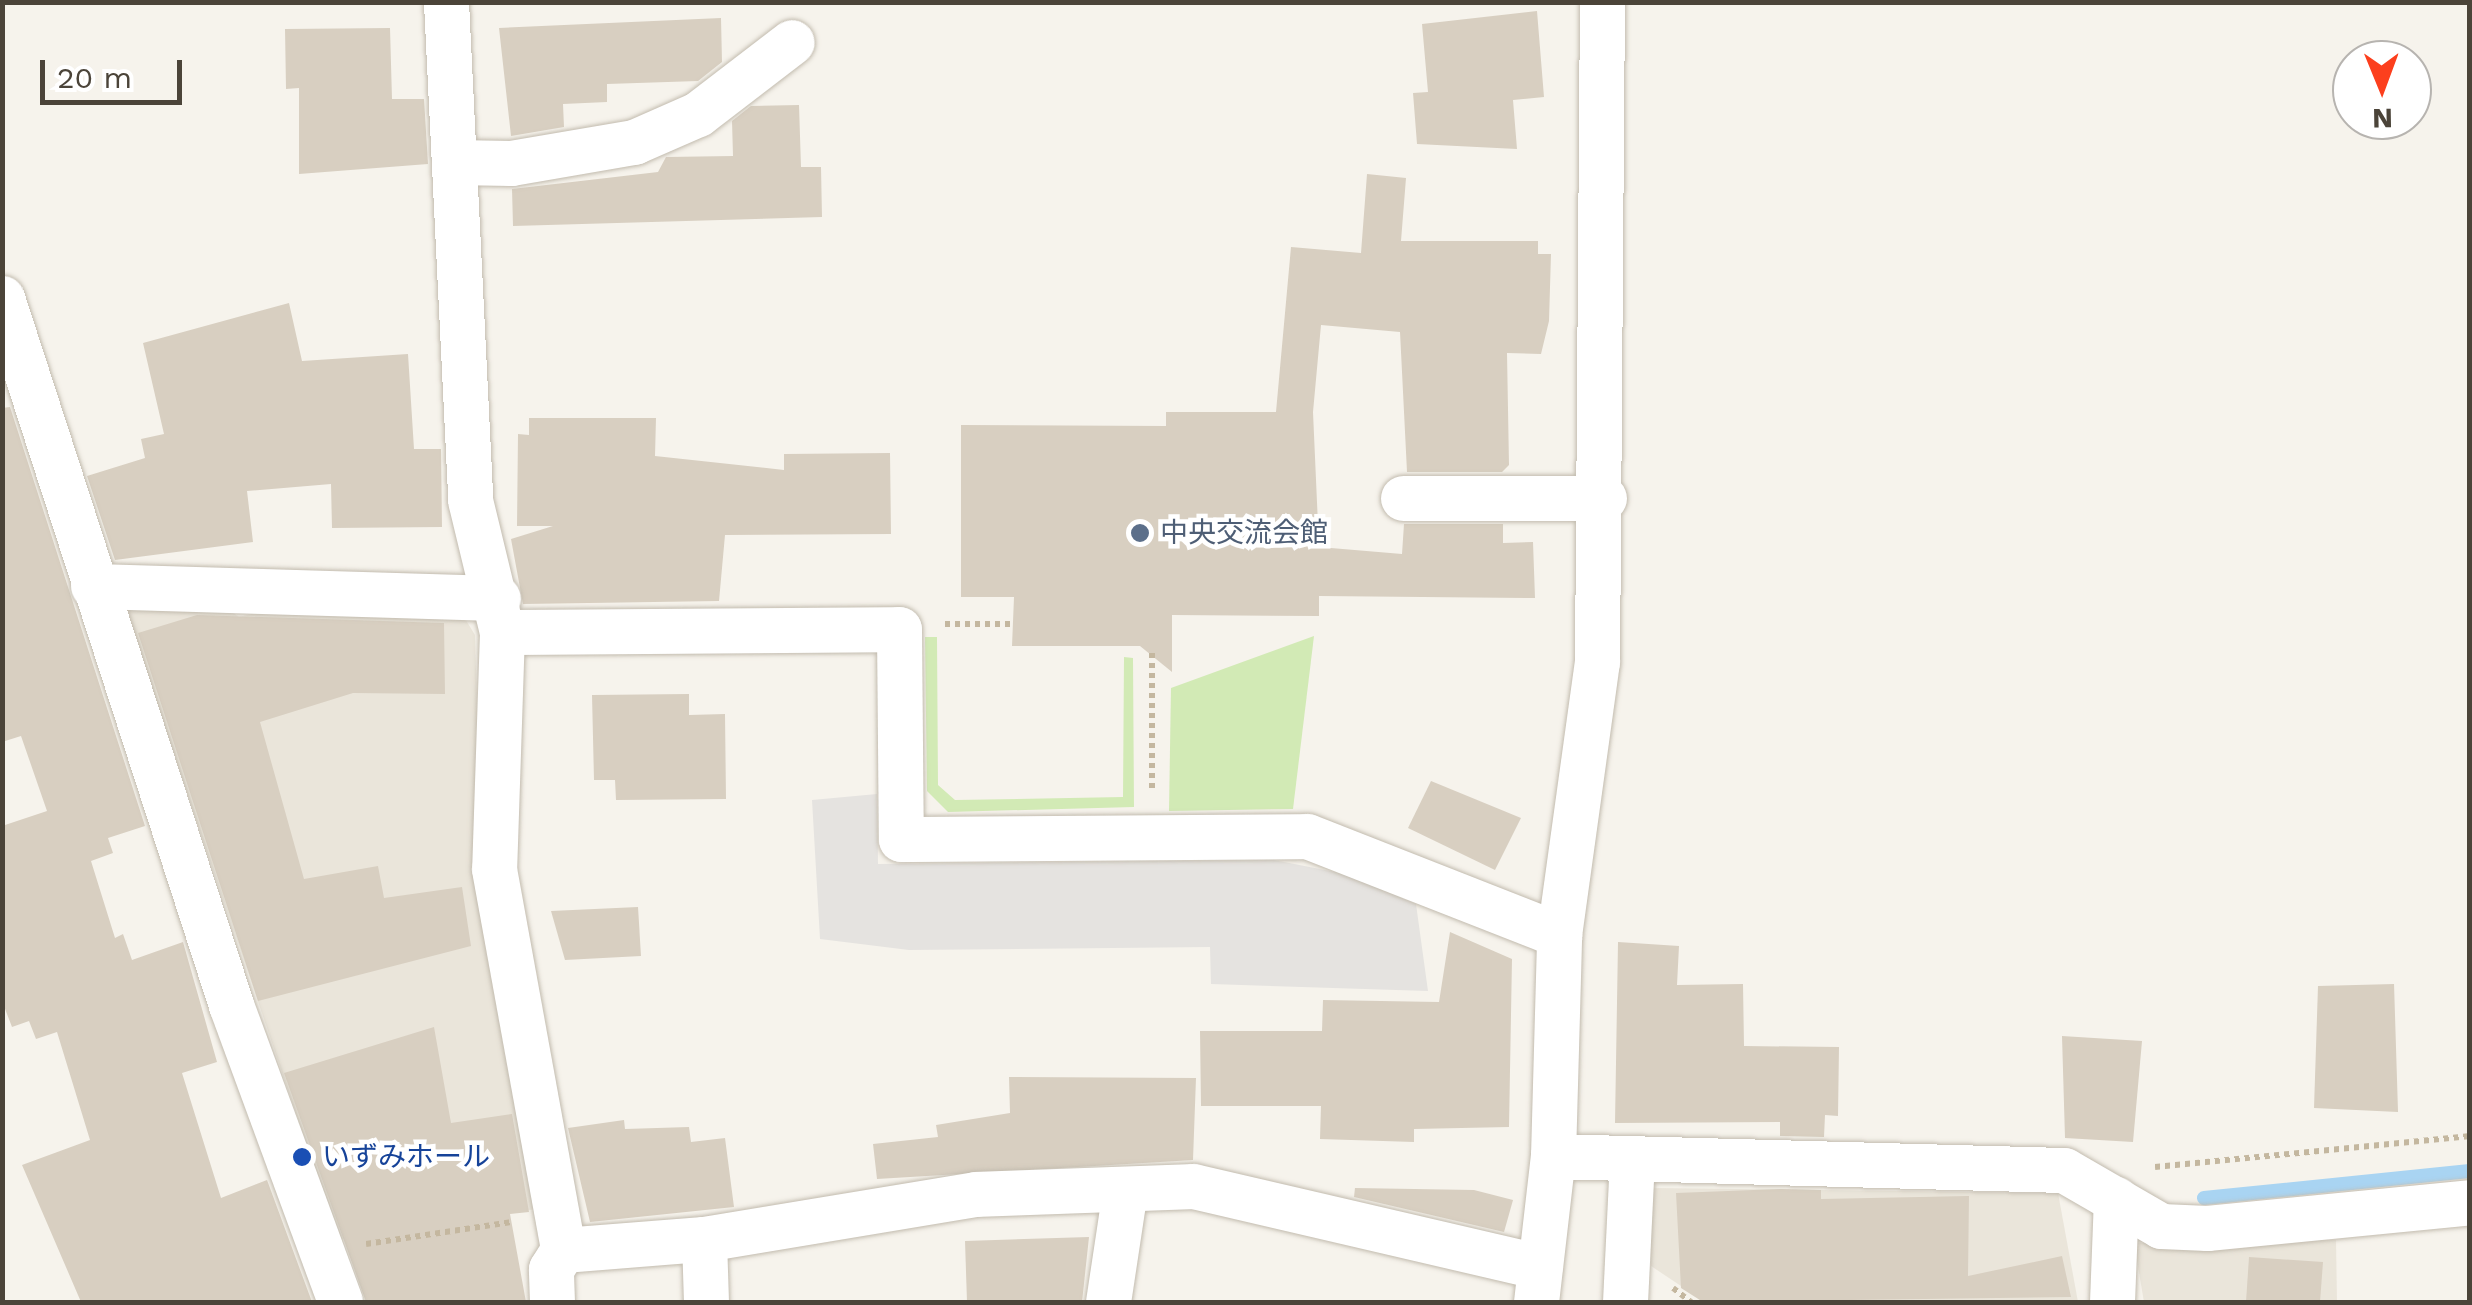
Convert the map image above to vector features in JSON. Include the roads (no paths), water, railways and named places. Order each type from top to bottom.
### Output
[{"type":"street","points":[[446,2],[470,500],[500,615],[494,870],[560,1232],[551,1269],[552,1302]]},
{"type":"street","points":[[560,1232],[704,1239],[976,1194],[1193,1186],[1251,1197],[1538,1285],[1553,1156],[1558,935],[1597,662],[1604,498],[1602,2]]},
{"type":"street","points":[[454,162],[511,164],[634,142],[710,106],[792,42]]},
{"type":"street","points":[[2,298],[93,586],[340,1302]]},
{"type":"street","points":[[1403,498],[1604,498]]},
{"type":"street","points":[[93,586],[500,615],[899,629],[902,839],[1324,839],[1558,935]]},
{"type":"street","points":[[1553,1156],[2064,1170],[2126,1183],[2161,1226],[2207,1228],[2470,1202]]},
{"type":"street","points":[[1625,1302],[1632,1160]]},
{"type":"street","points":[[2112,1302],[2126,1183]]},
{"type":"street","points":[[1108,1302],[1125,1189]]},
{"type":"street","points":[[704,1239],[706,1302]]},
{"type":"waterway","points":[[2204,1198],[2470,1171]]},
{"type":"place","name":"中央交流会館","points":[[1140,533]]},
{"type":"place","name":"いずみホール","points":[[302,1157]]}]
